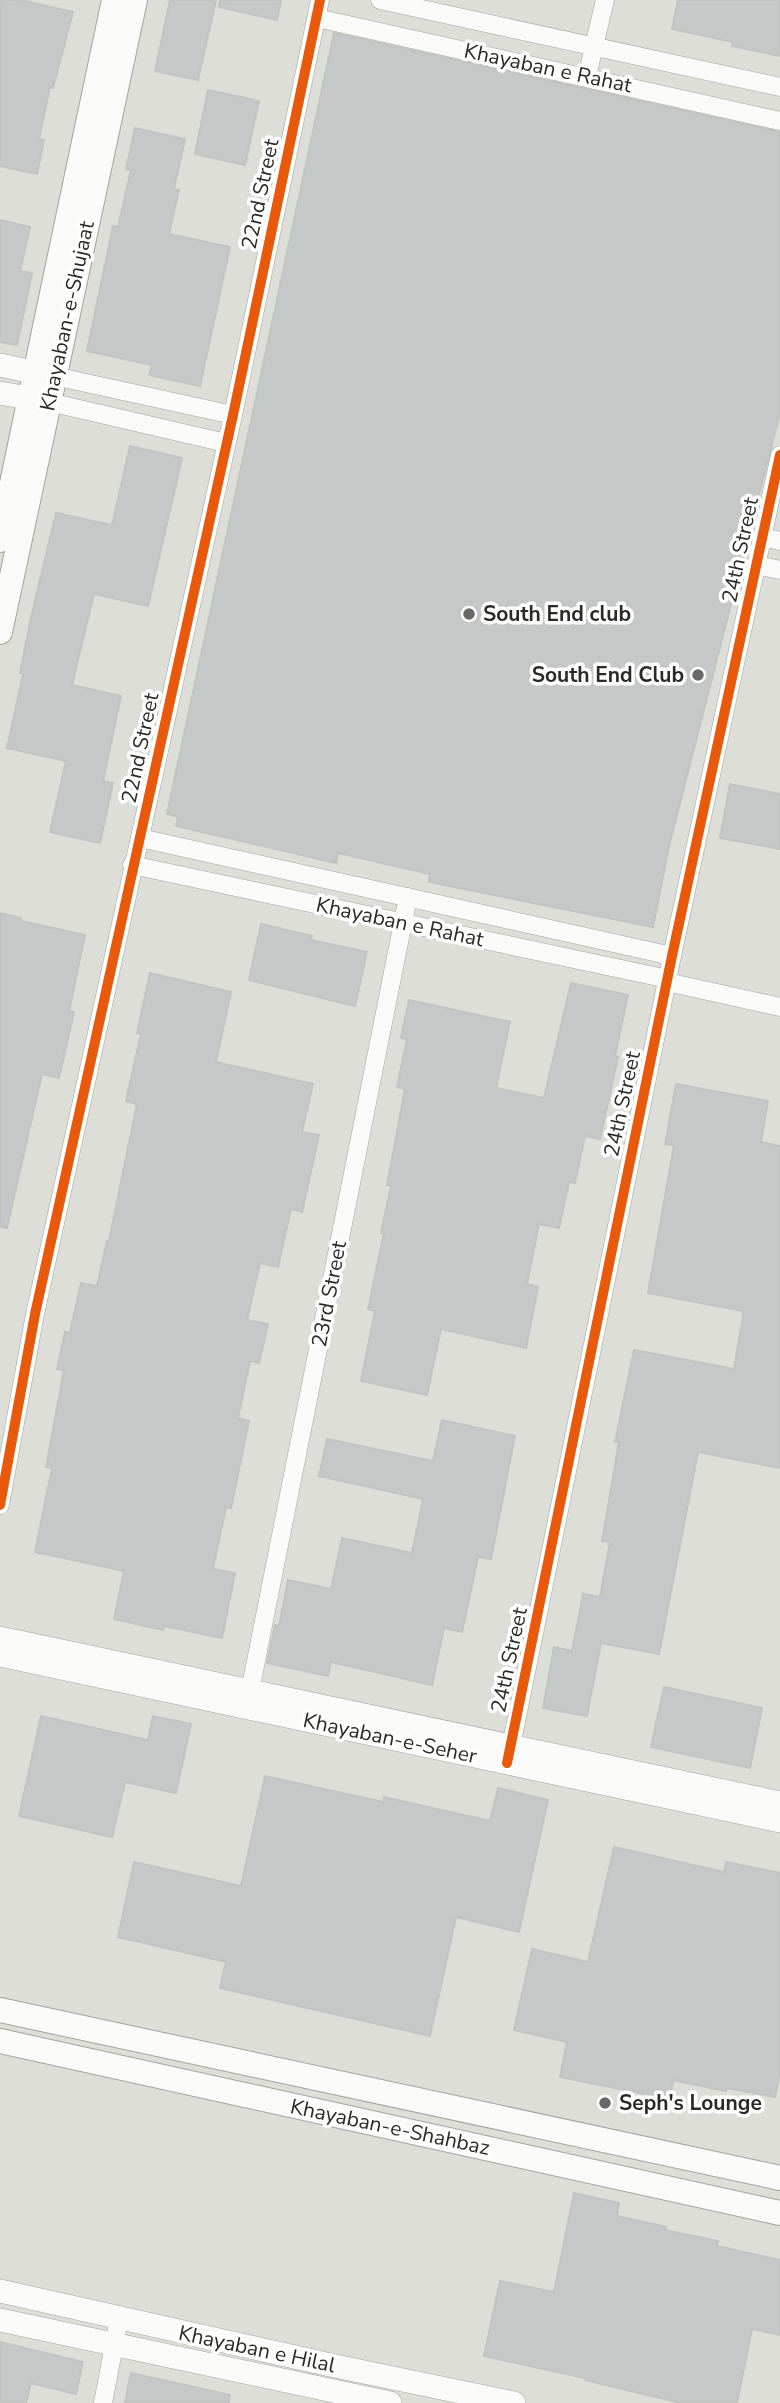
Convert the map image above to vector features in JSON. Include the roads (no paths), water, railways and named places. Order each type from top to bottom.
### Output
[{"type":"main road","name":"Khayaban-e-Shujaat","points":[[45,374],[114,0]]},
{"type":"main road","name":"Khayaban-e-Shujaat","points":[[0,540],[39,400],[135,0]]},
{"type":"main road","name":"Khayaban-e-Shujaat","points":[[0,632],[39,400]]},
{"type":"main road","name":"Khayaban-e-Shahbaz","points":[[0,2010],[780,2178]]},
{"type":"main road","name":"Khayaban-e-Shahbaz","points":[[0,2041],[780,2213]]},
{"type":"street","name":"Khayaban e Rahat","points":[[380,0],[780,87]]},
{"type":"street","points":[[587,76],[605,0]]},
{"type":"street","name":"Khayaban e Rahat","points":[[318,9],[780,121]]},
{"type":"street","name":"22nd Street","points":[[0,1505],[35,1314],[233,415],[318,9]]},
{"type":"street","points":[[0,365],[233,415]]},
{"type":"street","points":[[0,393],[226,443]]},
{"type":"street","name":"24th Street","points":[[509,1755],[667,980],[780,454]]},
{"type":"street","points":[[762,537],[780,541]]},
{"type":"street","points":[[756,565],[780,570]]},
{"type":"street","name":"Khayaban e Rahat","points":[[140,838],[672,956]]},
{"type":"street","name":"Khayaban e Rahat","points":[[132,865],[667,980],[780,1007]]},
{"type":"street","name":"23rd Street","points":[[250,1691],[408,897]]},
{"type":"street","name":"Khayaban-e-Seher","points":[[0,1638],[250,1691],[509,1755]]},
{"type":"street","name":"Khayaban-e-Seher","points":[[0,1655],[780,1806]]},
{"type":"street","name":"Khayaban e Hilal","points":[[0,2291],[514,2403]]},
{"type":"street","points":[[103,2403],[119,2319]]},
{"type":"street","name":"Khayaban e Hilal","points":[[0,2320],[330,2397],[390,2403]]},
{"type":"street","points":[[330,2397],[335,2366]]},
{"type":"place","name":"South End club","points":[[469,614]]},
{"type":"place","name":"South End Club","points":[[698,675]]},
{"type":"place","name":"Seph's Lounge","points":[[605,2103]]}]
